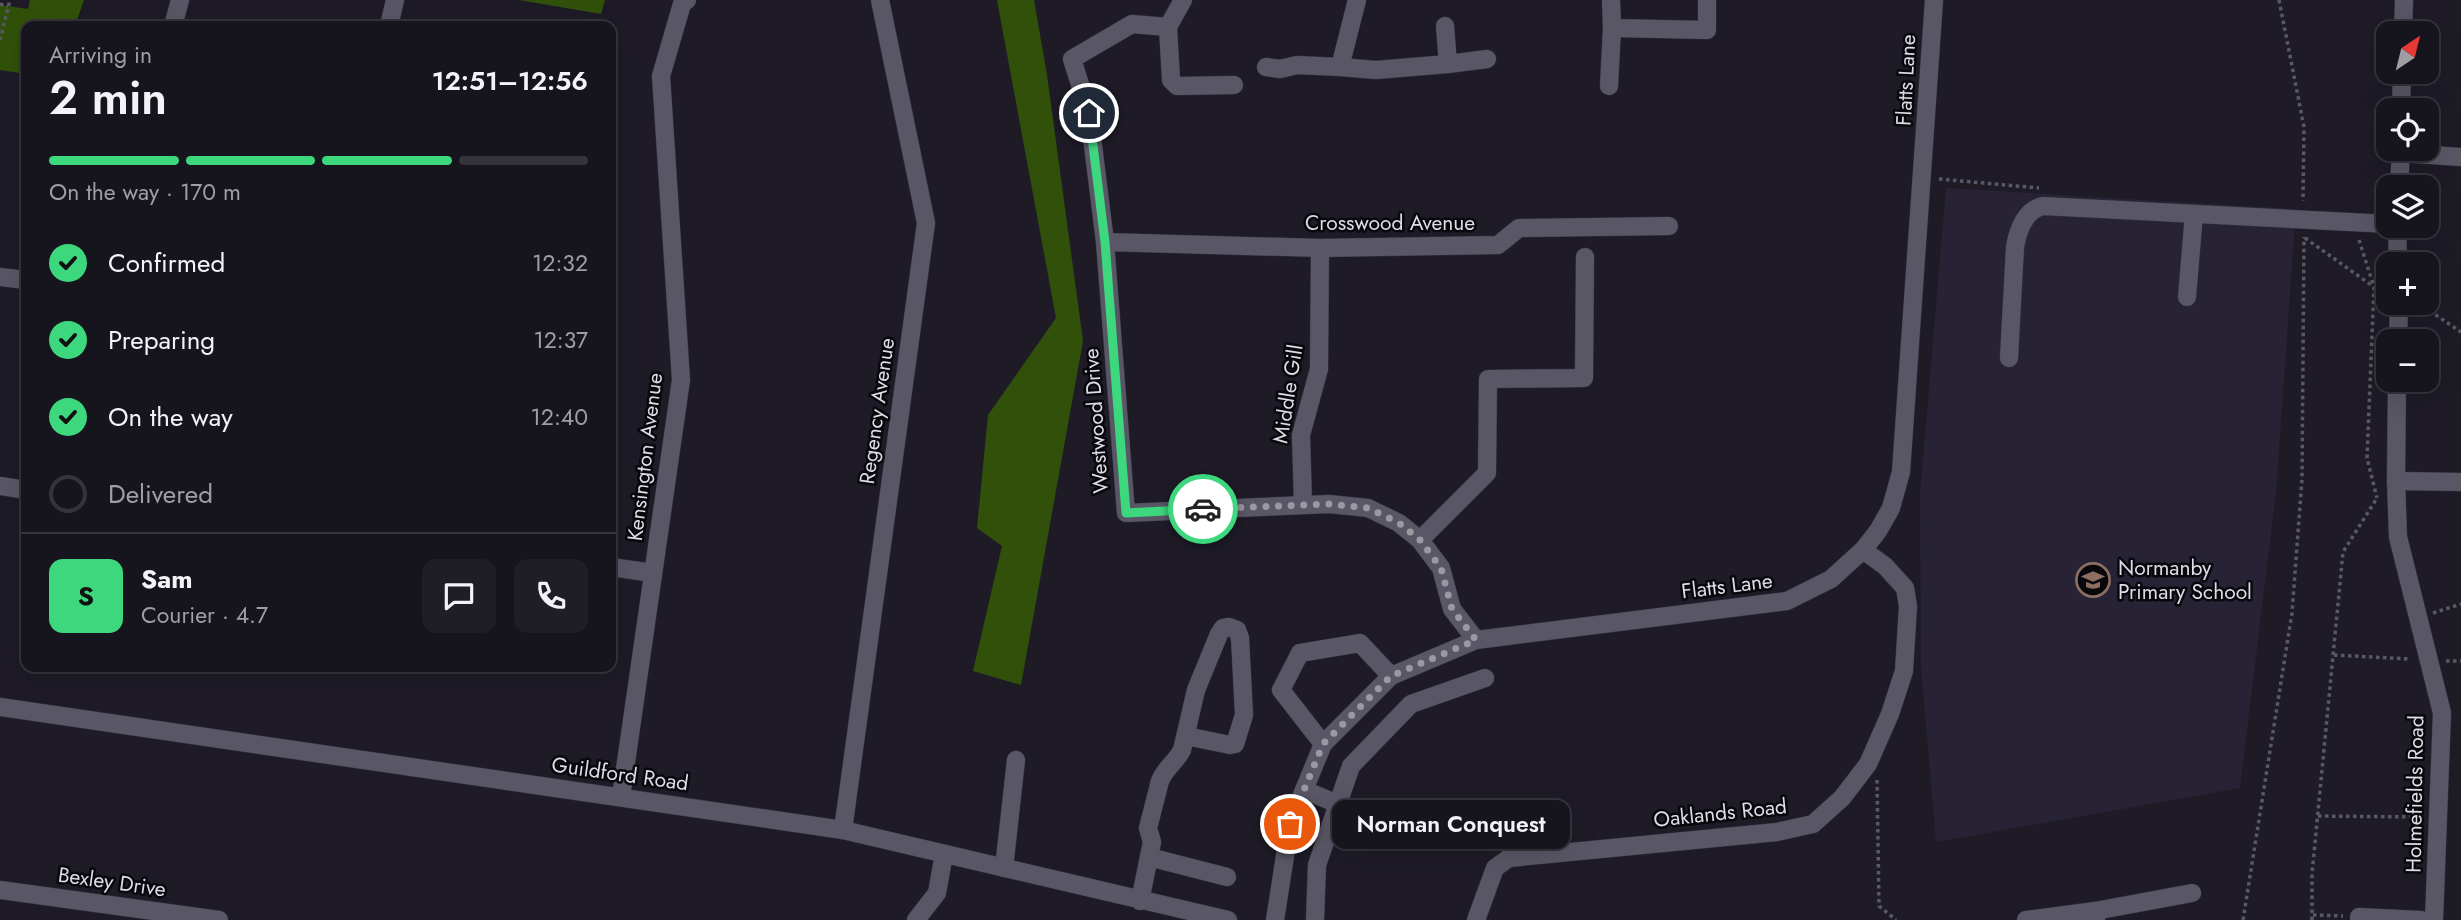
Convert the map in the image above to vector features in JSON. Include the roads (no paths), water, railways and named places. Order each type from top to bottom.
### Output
[{"type":"street","points":[[174,21],[180,0]]},
{"type":"street","points":[[389,21],[395,0]]},
{"type":"street","name":"Kensington Avenue","points":[[621,797],[681,380],[661,76],[682,4],[687,0]]},
{"type":"street","name":"Regency Avenue","points":[[843,830],[926,223],[880,0]]},
{"type":"street","points":[[1183,0],[1168,27],[1173,84],[1234,85]]},
{"type":"street","points":[[1340,67],[1357,0]]},
{"type":"street","points":[[1609,86],[1611,0]]},
{"type":"street","points":[[1612,28],[1707,30],[1707,0]]},
{"type":"street","name":"Flatts Lane","points":[[1275,920],[1290,824],[1323,744],[1391,676],[1476,640],[1787,601],[1831,579],[1863,550],[1878,531],[1891,508],[1901,472],[1934,0]]},
{"type":"street","points":[[2403,21],[2404,0]]},
{"type":"street","points":[[1105,242],[1089,113],[1072,59],[1132,24],[1168,27]]},
{"type":"street","points":[[1445,26],[1448,64]]},
{"type":"street","points":[[1266,67],[1280,69],[1297,65],[1376,69],[1487,59]]},
{"type":"street","points":[[2439,155],[2461,157]]},
{"type":"street","points":[[2009,358],[2012,286],[2018,232],[2036,208],[2194,214],[2304,229],[2354,222],[2376,223]]},
{"type":"street","points":[[2187,297],[2194,214]]},
{"type":"street","name":"Crosswood Avenue","points":[[1105,242],[1320,248],[1498,245],[1519,228],[1669,226]]},
{"type":"street","name":"Westwood Drive","points":[[1105,242],[1126,513],[1329,504],[1368,508],[1399,523],[1420,540],[1441,568],[1452,609],[1476,640]]},
{"type":"street","name":"Middle Gill","points":[[1303,505],[1301,435],[1320,369],[1320,248]]},
{"type":"street","points":[[1420,540],[1487,473],[1488,379],[1584,378],[1585,257]]},
{"type":"street","points":[[0,277],[21,279]]},
{"type":"street","name":"Holmefields Road","points":[[2398,392],[2398,537],[2442,713],[2434,920]]},
{"type":"street","points":[[2396,481],[2461,482]]},
{"type":"street","points":[[0,486],[21,489]]},
{"type":"street","name":"Oaklands Road","points":[[1476,920],[1495,868],[1509,858],[1777,832],[1813,824],[1842,798],[1868,764],[1890,715],[1904,671],[1908,606],[1905,588],[1885,566],[1863,550]]},
{"type":"street","points":[[616,568],[653,573]]},
{"type":"street","points":[[1145,908],[1149,857],[1153,842],[1148,828],[1160,781],[1167,768],[1178,758],[1186,736],[1196,690],[1219,634],[1223,628],[1229,626],[1237,630],[1240,638],[1244,715],[1235,744],[1186,736]]},
{"type":"street","points":[[1323,744],[1280,690],[1300,653],[1360,643],[1391,676]]},
{"type":"street","points":[[1315,920],[1317,865],[1351,765],[1411,704],[1485,678]]},
{"type":"street","name":"Guildford Road","points":[[0,707],[843,830],[1004,868],[1145,908],[1228,920]]},
{"type":"street","points":[[1004,868],[1016,760]]},
{"type":"street","points":[[1304,790],[1338,804]]},
{"type":"street","points":[[916,920],[937,893],[944,854]]},
{"type":"street","points":[[1149,857],[1227,877]]},
{"type":"street","name":"Bexley Drive","points":[[0,890],[219,920]]},
{"type":"street","points":[[2026,920],[2096,915],[2192,894]]},
{"type":"street","points":[[2359,917],[2421,920]]},
{"type":"place","name":"Normanby Primary School","points":[[2093,580]]},
{"type":"place","name":"Norman Conquest","points":[[1290,824]]}]
